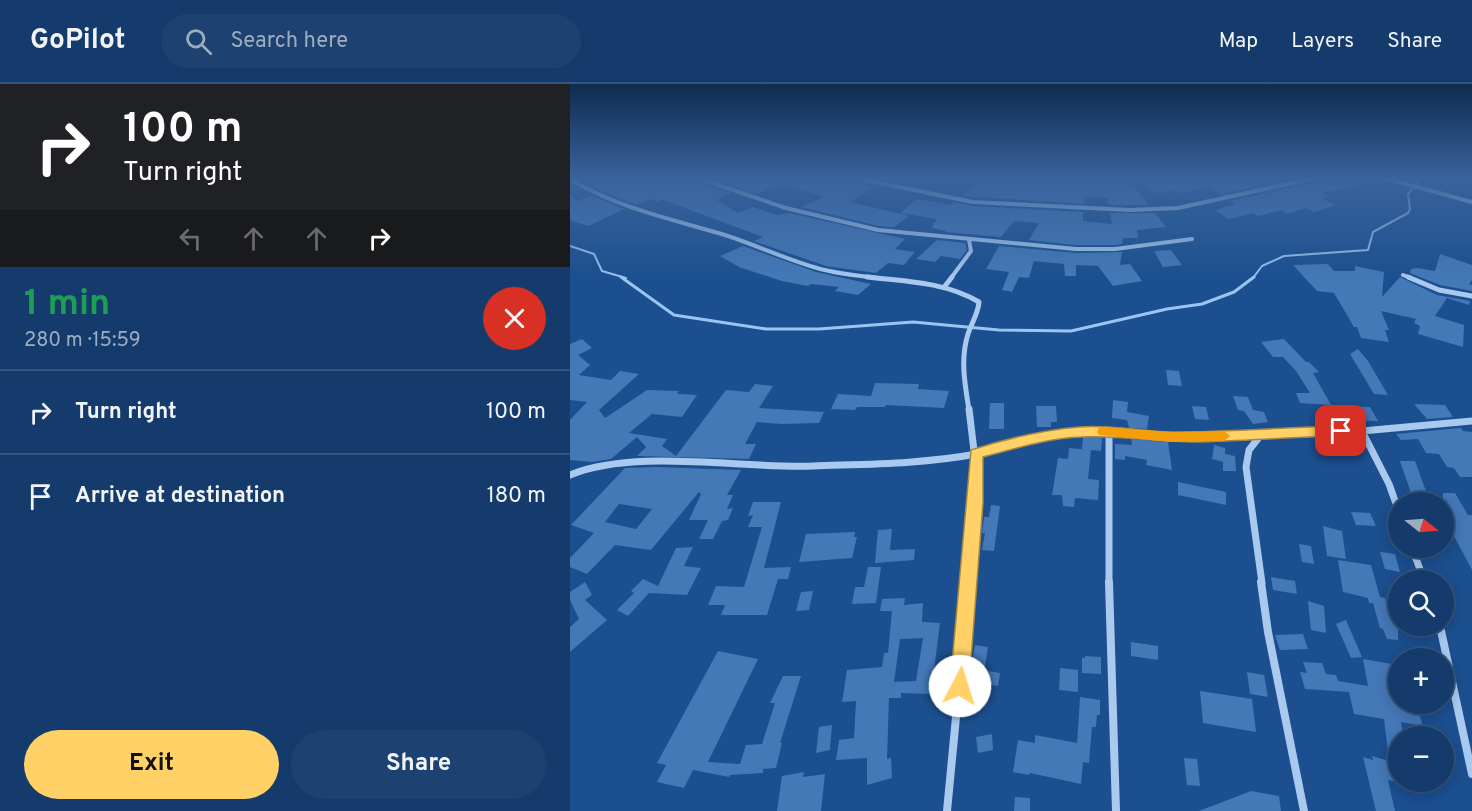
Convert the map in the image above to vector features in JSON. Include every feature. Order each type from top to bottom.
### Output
[{"type":"street","points":[[645,212],[737,239],[827,271],[945,286],[976,299],[980,304],[968,334],[963,370],[976,454],[975,503],[947,811]]},
{"type":"street","points":[[802,212],[851,225],[969,240],[1076,249],[1115,249],[1192,238]]},
{"type":"street","points":[[945,286],[971,251],[969,240]]},
{"type":"street","points":[[1403,275],[1439,290],[1472,296]]},
{"type":"street","points":[[570,475],[589,467],[608,464],[657,462],[810,466],[915,461],[976,454],[1028,441],[1079,432],[1172,437],[1260,436],[1276,432],[1362,431],[1472,421]]},
{"type":"street","points":[[1362,431],[1392,492]]},
{"type":"street","points":[[1109,432],[1110,640],[1116,811]]},
{"type":"street","points":[[1260,436],[1249,450],[1246,467],[1268,632],[1304,811]]},
{"type":"street","points":[[1442,636],[1472,774]]},
{"type":"building","points":[[570,212],[618,212],[588,226],[570,220]]},
{"type":"building","points":[[696,212],[768,212],[777,215],[789,213],[905,239],[895,249],[915,252],[904,265],[888,263],[876,273],[826,266],[754,241],[763,237]]},
{"type":"building","points":[[821,212],[892,212],[909,216],[894,227],[879,226]]},
{"type":"building","points":[[1082,212],[1083,221],[1112,224],[1110,213],[1155,213],[1166,227],[1137,230],[1138,238],[1123,238],[1122,244],[1076,245],[1029,240],[1039,223],[1014,221],[1001,237],[945,232],[947,231],[931,228],[937,219],[900,213]]},
{"type":"building","points":[[1218,212],[1274,212],[1258,216],[1253,213],[1229,219]]},
{"type":"building","points":[[937,240],[965,243],[967,250],[960,259],[941,256],[935,262],[916,259]]},
{"type":"building","points":[[743,246],[816,272],[871,284],[858,295],[835,291],[839,287],[811,284],[808,286],[782,281],[739,267],[720,256]]},
{"type":"building","points":[[999,246],[1076,253],[1122,252],[1120,265],[1130,264],[1142,281],[1113,286],[1098,266],[1076,265],[1076,276],[1065,276],[1064,264],[1034,261],[1029,278],[1019,277],[1012,292],[1002,290],[1009,272],[986,269]]},
{"type":"building","points":[[1171,250],[1182,265],[1163,267],[1154,251]]},
{"type":"building","points":[[1440,254],[1472,265],[1472,280],[1469,284],[1472,285],[1472,291],[1440,285],[1410,273],[1411,269],[1417,268],[1435,271]]},
{"type":"building","points":[[1328,264],[1334,271],[1355,271],[1355,266],[1384,272],[1382,297],[1400,277],[1437,295],[1470,301],[1469,305],[1447,298],[1435,316],[1464,325],[1463,347],[1418,334],[1420,326],[1414,323],[1416,319],[1381,311],[1389,330],[1385,330],[1389,342],[1361,338],[1357,327],[1354,327],[1334,293],[1317,291],[1293,265]]},
{"type":"building","points":[[582,339],[592,348],[578,355],[590,365],[579,375],[611,380],[620,371],[639,374],[599,410],[605,418],[647,390],[679,391],[677,393],[679,394],[697,395],[682,417],[652,414],[629,433],[667,439],[662,446],[676,456],[726,390],[749,392],[755,384],[773,386],[759,408],[824,412],[819,423],[757,422],[745,444],[756,444],[749,459],[637,456],[646,447],[637,437],[611,459],[592,462],[570,460],[570,420],[587,402],[570,400],[570,344]]},
{"type":"building","points":[[1284,339],[1319,372],[1313,373],[1331,405],[1300,403],[1296,393],[1310,393],[1296,371],[1283,357],[1273,357],[1261,342]]},
{"type":"building","points":[[1358,349],[1368,361],[1388,395],[1374,394],[1350,354]]},
{"type":"building","points":[[1166,370],[1179,371],[1182,386],[1168,385]]},
{"type":"building","points":[[875,383],[919,384],[918,389],[949,391],[944,408],[886,405],[885,407],[857,407],[855,410],[831,409],[838,394],[871,396]]},
{"type":"building","points":[[1233,396],[1248,397],[1253,410],[1264,412],[1268,422],[1253,424],[1244,411],[1238,410]]},
{"type":"building","points":[[1113,400],[1128,402],[1127,412],[1149,416],[1147,429],[1129,428],[1127,420],[1112,418]]},
{"type":"building","points":[[990,403],[1004,403],[1004,429],[989,429]]},
{"type":"building","points":[[1414,404],[1445,405],[1453,417],[1427,419]]},
{"type":"building","points":[[1036,406],[1056,406],[1057,422],[1051,422],[1051,427],[1037,427]]},
{"type":"building","points":[[1192,406],[1206,407],[1209,420],[1195,419]]},
{"type":"building","points":[[1329,406],[1370,407],[1378,421],[1336,420]]},
{"type":"building","points":[[1461,428],[1463,431],[1472,432],[1472,477],[1460,477],[1454,468],[1447,467],[1439,454],[1426,453],[1418,439],[1401,440],[1396,434]]},
{"type":"building","points":[[1083,437],[1102,438],[1101,451],[1082,449]]},
{"type":"building","points":[[1131,439],[1168,442],[1172,470],[1146,465],[1147,460],[1125,456],[1125,460],[1115,459],[1115,444],[1132,445]]},
{"type":"building","points":[[1214,445],[1225,448],[1225,454],[1235,456],[1236,471],[1223,471],[1223,462],[1212,459]]},
{"type":"building","points":[[1069,448],[1091,450],[1088,479],[1099,480],[1098,500],[1075,498],[1074,507],[1063,506],[1062,495],[1052,495],[1058,458],[1068,459]]},
{"type":"building","points":[[1400,461],[1415,461],[1426,492],[1411,492]]},
{"type":"building","points":[[625,468],[741,470],[727,495],[733,495],[727,509],[733,508],[728,520],[722,521],[713,539],[699,539],[708,520],[689,520],[701,494],[699,492],[651,550],[615,545],[587,574],[570,567],[570,558],[594,533],[571,525]],"holes":[[[619,504],[652,509],[636,529],[605,522]]]},
{"type":"building","points":[[1178,482],[1226,492],[1226,505],[1178,495]]},
{"type":"building","points":[[1454,493],[1468,515],[1472,515],[1472,570],[1454,536]]},
{"type":"building","points":[[753,502],[781,502],[764,568],[791,567],[788,579],[778,579],[767,615],[721,615],[725,605],[708,605],[716,586],[744,587],[762,527],[748,527],[753,515],[748,516]]},
{"type":"building","points":[[991,505],[1000,506],[994,551],[982,550],[985,533],[982,533],[984,517],[989,517]]},
{"type":"building","points":[[1351,512],[1370,513],[1376,526],[1356,525]]},
{"type":"building","points":[[1323,526],[1342,531],[1346,559],[1327,556]]},
{"type":"building","points":[[892,529],[890,550],[915,549],[914,560],[875,563],[878,530]]},
{"type":"building","points":[[855,532],[854,537],[857,537],[852,558],[799,562],[806,534]]},
{"type":"building","points":[[1299,544],[1311,546],[1314,564],[1302,562]]},
{"type":"building","points":[[693,547],[684,566],[701,568],[687,595],[649,593],[628,616],[617,610],[634,593],[631,591],[643,579],[658,586],[676,548]]},
{"type":"building","points":[[1380,552],[1388,553],[1388,558],[1396,558],[1399,570],[1385,569]]},
{"type":"building","points":[[1338,560],[1371,565],[1380,597],[1385,598],[1388,612],[1388,636],[1398,636],[1398,640],[1387,639],[1383,629],[1380,628],[1373,603],[1369,603],[1368,598],[1343,592]]},
{"type":"building","points":[[868,567],[881,567],[876,603],[852,604],[855,587],[864,587]]},
{"type":"building","points":[[1271,577],[1295,581],[1297,594],[1273,590]]},
{"type":"building","points":[[585,582],[592,595],[585,600],[607,620],[570,652],[570,627],[579,619],[570,600],[570,592]]},
{"type":"building","points":[[813,591],[809,610],[796,611],[801,592]]},
{"type":"building","points":[[905,598],[904,605],[923,603],[922,622],[940,623],[931,694],[901,693],[901,698],[889,698],[887,759],[891,758],[892,778],[867,785],[867,758],[836,760],[839,740],[854,738],[856,701],[842,702],[847,670],[882,667],[884,653],[888,653],[892,611],[880,611],[882,599]],"holes":[[[923,638],[916,681],[894,682],[900,639]]]},
{"type":"building","points":[[1308,601],[1324,606],[1326,633],[1311,630]]},
{"type":"building","points":[[1346,620],[1362,657],[1351,658],[1336,624]]},
{"type":"building","points":[[1303,634],[1308,649],[1280,650],[1275,635]]},
{"type":"building","points":[[1131,642],[1158,646],[1158,660],[1131,656]]},
{"type":"building","points":[[975,645],[988,647],[985,666],[972,664]]},
{"type":"building","points":[[718,651],[758,659],[708,762],[740,764],[746,745],[762,744],[775,703],[770,703],[783,676],[801,676],[780,743],[782,743],[776,768],[763,769],[763,773],[730,775],[729,777],[693,770],[684,788],[657,782],[666,765],[657,763]]},
{"type":"building","points":[[1085,656],[1101,657],[1101,674],[1082,673],[1082,658]]},
{"type":"building","points":[[1363,659],[1388,663],[1388,714],[1419,714],[1423,726],[1401,722],[1402,726],[1388,726],[1388,753],[1384,719],[1354,714],[1349,692],[1305,689],[1300,672],[1307,673],[1303,662],[1322,663],[1326,674],[1336,675],[1338,681],[1368,686]]},
{"type":"building","points":[[1060,668],[1078,670],[1078,692],[1059,690]]},
{"type":"building","points":[[981,670],[1000,673],[998,686],[978,683]]},
{"type":"building","points":[[1247,672],[1264,675],[1268,697],[1250,694]]},
{"type":"building","points":[[1200,691],[1252,699],[1256,732],[1203,723]]},
{"type":"building","points":[[1080,697],[1100,700],[1100,715],[1097,715],[1096,727],[1092,727],[1089,763],[1083,762],[1081,784],[1030,773],[1029,775],[1013,772],[1018,740],[1035,743],[1035,735],[1077,743]]},
{"type":"building","points":[[832,725],[830,750],[816,753],[819,727]]},
{"type":"building","points":[[992,734],[993,750],[978,753],[976,737]]},
{"type":"building","points":[[1372,756],[1388,761],[1388,792],[1391,792],[1395,811],[1376,811],[1363,757],[1373,760]]},
{"type":"building","points":[[1184,758],[1197,759],[1200,786],[1187,785]]},
{"type":"building","points":[[804,772],[803,777],[825,774],[821,811],[777,811],[782,776]]},
{"type":"building","points":[[1251,791],[1279,796],[1281,811],[1199,811]]},
{"type":"building","points":[[1015,797],[1030,798],[1030,811],[1014,811]]},
{"type":"waterway","points":[[1253,277],[1262,266],[1284,256],[1368,250],[1373,232],[1409,212]]},
{"type":"waterway","points":[[570,246],[594,254],[602,271],[626,278]]},
{"type":"waterway","points":[[621,277],[674,315],[766,329],[819,329],[913,322],[999,330],[1071,331],[1167,309],[1202,304],[1234,292],[1253,277]]},
{"type":"slow traffic","points":[[1104,432],[1172,437],[1224,436]]},
{"type":"route","points":[[960,686],[977,476],[976,454],[1028,441],[1079,432],[1132,433],[1172,437],[1260,436],[1276,432],[1341,431]]}]
